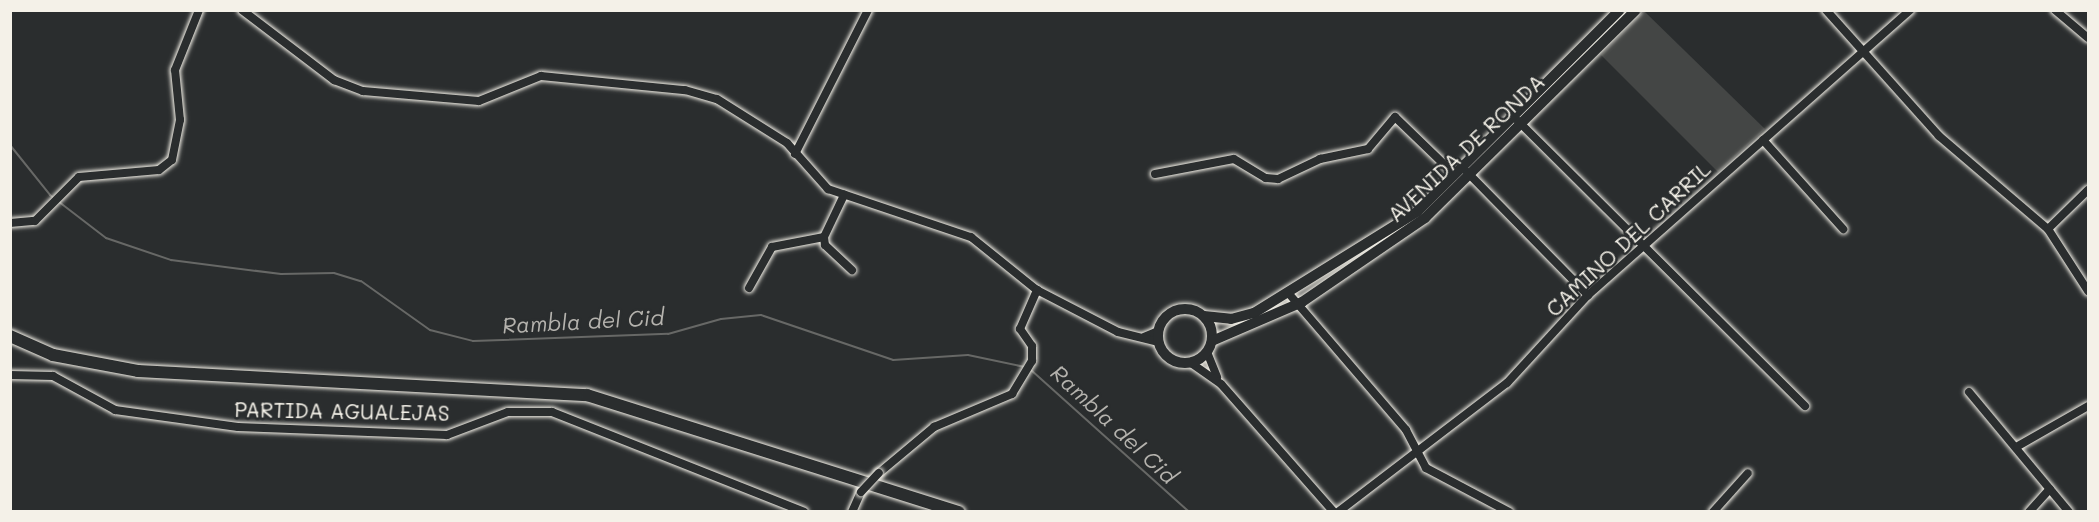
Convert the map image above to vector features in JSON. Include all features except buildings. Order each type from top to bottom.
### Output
[{"type":"main road","points":[[10,336],[53,355],[138,371],[586,395],[959,512]]},
{"type":"street","points":[[10,223],[35,221],[79,177],[159,170],[172,160],[180,120],[175,70],[200,10]]},
{"type":"street","points":[[242,10],[334,80],[363,92],[479,101],[541,76],[685,90],[717,99],[787,142],[808,172],[844,195],[971,237],[1037,290],[1118,332],[1158,337]]},
{"type":"street","points":[[795,154],[868,10]]},
{"type":"street","name":"AVENIDA DE RONDA","points":[[1518,121],[1620,10]]},
{"type":"street","name":"AVENIDA DE RONDA","points":[[1210,346],[1294,300],[1425,218],[1462,173],[1636,10]]},
{"type":"street","points":[[1826,10],[1939,136],[2048,229],[2088,291]]},
{"type":"street","name":"CAMINO DEL CARRIL","points":[[1336,512],[1418,455],[1507,383],[1588,295],[1910,10]]},
{"type":"street","points":[[2055,10],[2088,38]]},
{"type":"street","points":[[1155,174],[1234,159],[1266,178],[1278,178],[1320,159],[1368,149],[1395,117],[1462,173],[1588,295]]},
{"type":"street","points":[[1518,121],[1805,406]]},
{"type":"street","points":[[1763,140],[1843,229]]},
{"type":"street","points":[[2048,229],[2088,190]]},
{"type":"street","points":[[844,195],[824,237],[825,245],[852,270]]},
{"type":"street","points":[[749,288],[772,248],[824,237]]},
{"type":"street","points":[[852,512],[861,492],[879,473],[934,427],[1011,394],[1023,379],[1032,361],[1032,346],[1020,329],[1037,290]]},
{"type":"street","points":[[1294,300],[1406,430],[1426,468],[1509,512]]},
{"type":"street","name":"AVENIDA DE RONDA","points":[[1204,316],[1243,316],[1294,300]]},
{"type":"street","points":[[1158,337],[1171,312],[1182,308],[1204,316],[1221,384]]},
{"type":"street","points":[[1158,337],[1174,361],[1191,363],[1221,384],[1336,512]]},
{"type":"street","points":[[1191,363],[1210,346]]},
{"type":"street","name":"PARTIDA AGUALEJAS","points":[[10,375],[53,376],[115,410],[238,427],[447,435],[508,412],[552,412],[804,512]]},
{"type":"street","points":[[1969,392],[2018,446],[2069,512]]},
{"type":"street","points":[[2018,446],[2088,406]]},
{"type":"street","points":[[1713,512],[1748,473]]},
{"type":"street","points":[[2029,512],[2050,489]]},
{"type":"shaded area","points":[[1644,11],[1765,129],[1718,172],[1601,55]]},
{"type":"waterway","name":"Rambla del Cid","points":[[10,145],[50,195],[106,238],[171,260],[281,274],[334,273],[361,281],[430,330],[473,341],[668,334],[721,319],[761,315],[893,360],[968,355],[1025,367]]},
{"type":"waterway","name":"Rambla del Cid","points":[[1031,370],[1189,512]]}]
